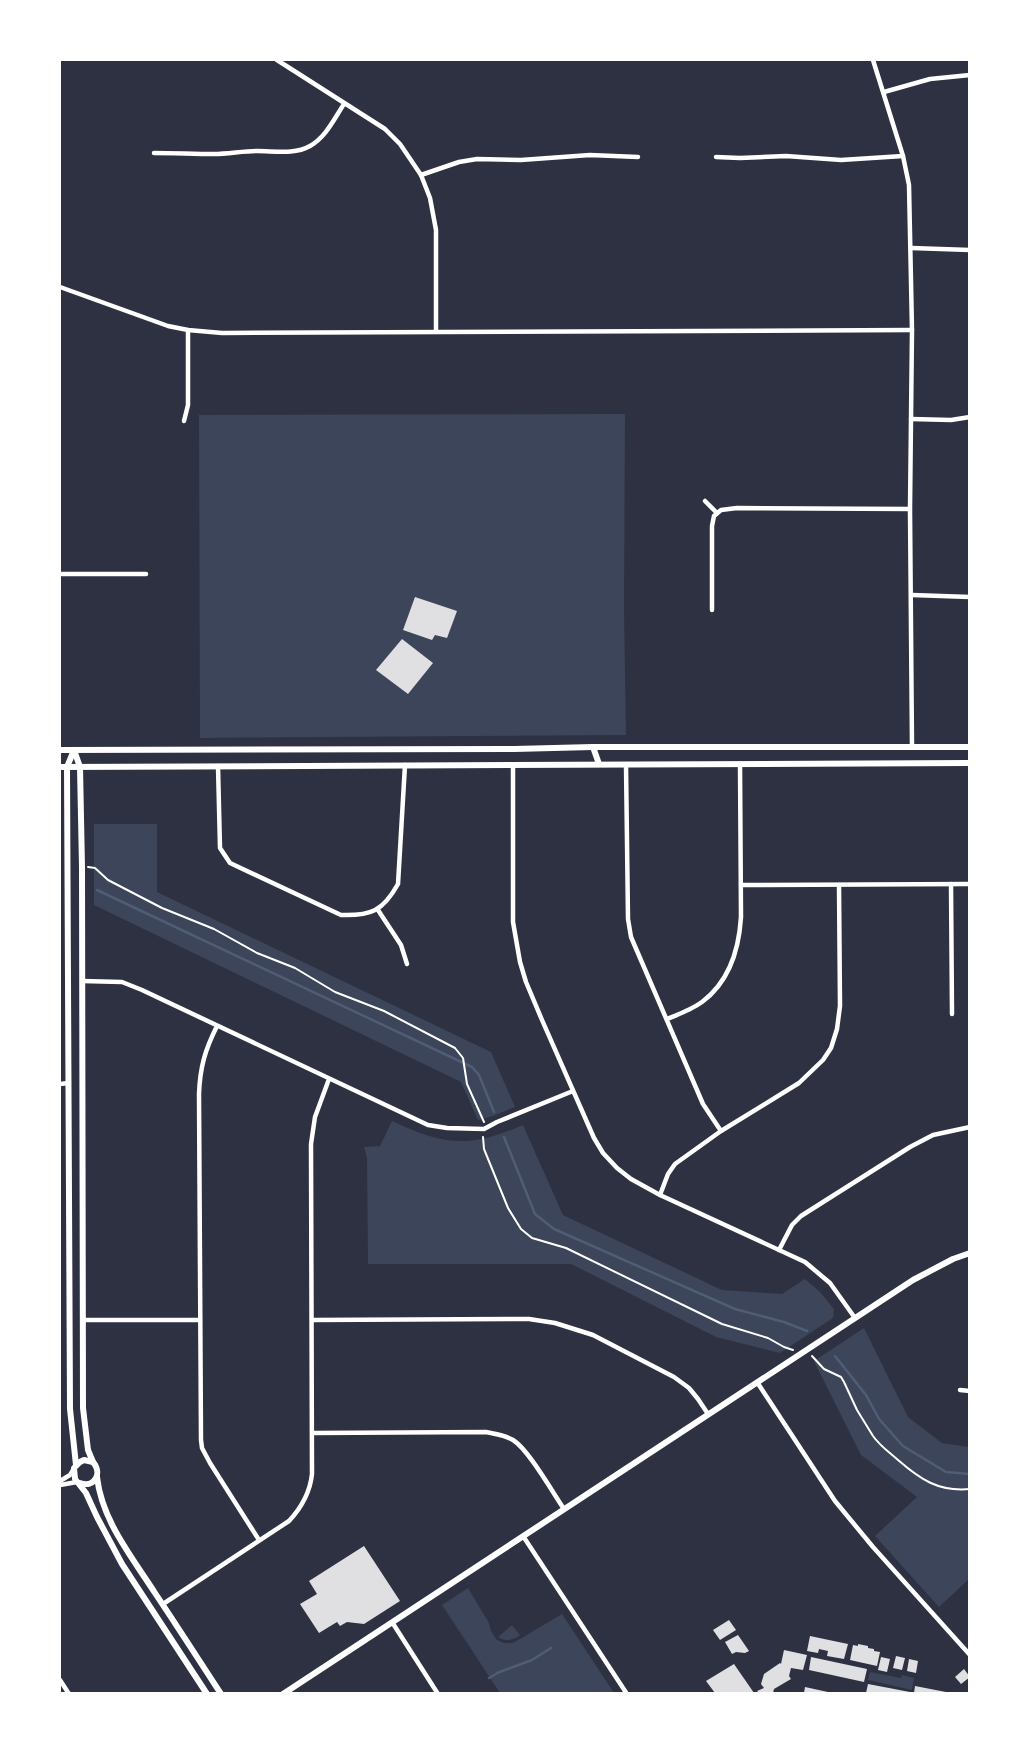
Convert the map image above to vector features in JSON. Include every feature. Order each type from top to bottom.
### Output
[{"type":"street","points":[[277,60],[385,129],[400,144],[421,175],[430,198],[436,230],[436,332]]},
{"type":"street","points":[[873,60],[909,185],[913,763]]},
{"type":"street","points":[[884,92],[930,79],[970,75]]},
{"type":"street","points":[[155,153],[284,152],[309,147],[328,130],[344,104]]},
{"type":"street","points":[[716,157],[786,156],[841,160],[902,156]]},
{"type":"street","points":[[421,175],[477,159],[638,157]]},
{"type":"street","points":[[911,248],[970,250]]},
{"type":"street","points":[[60,287],[145,318],[188,330],[222,333],[912,330]]},
{"type":"street","points":[[184,421],[188,405],[188,330]]},
{"type":"street","points":[[911,419],[951,420],[970,417]]},
{"type":"street","points":[[705,501],[717,513]]},
{"type":"street","points":[[712,610],[712,526],[713,519],[721,510],[910,509]]},
{"type":"street","points":[[60,574],[146,574]]},
{"type":"street","points":[[912,595],[970,597]]},
{"type":"street","points":[[593,747],[599,765]]},
{"type":"street","points":[[60,750],[970,747]]},
{"type":"street","points":[[514,749],[513,911],[516,943],[526,982],[594,1138],[603,1153],[631,1179],[805,1262],[830,1283],[855,1319]]},
{"type":"street","points":[[74,750],[80,767],[82,867],[82,1294],[83,1408],[86,1436],[93,1462],[98,1469],[99,1492],[110,1522],[219,1690],[207,1693],[122,1564],[74,1476],[70,1409],[68,953],[63,767],[74,750]]},
{"type":"street","points":[[63,767],[970,763]]},
{"type":"street","points":[[667,1019],[692,1009],[714,991],[731,964],[740,935],[740,764]]},
{"type":"street","points":[[218,766],[220,848],[230,863],[341,915],[360,915],[378,910],[390,898],[398,884],[405,765]]},
{"type":"street","points":[[626,765],[628,919],[631,937],[703,1104],[721,1131]]},
{"type":"street","points":[[951,884],[952,1014]]},
{"type":"street","points":[[741,885],[970,884]]},
{"type":"street","points":[[660,1195],[668,1174],[676,1164],[721,1131],[799,1083],[823,1060],[831,1048],[840,1006],[839,885]]},
{"type":"street","points":[[378,910],[401,945],[407,964]]},
{"type":"street","points":[[60,953],[81,954]]},
{"type":"street","points":[[68,981],[122,982],[142,990],[428,1125],[484,1129],[573,1091]]},
{"type":"street","points":[[217,1026],[204,1056],[199,1086],[200,1429],[202,1448],[259,1540]]},
{"type":"street","points":[[153,1610],[289,1521],[308,1494],[312,1474],[313,1433],[312,1144],[315,1117],[329,1079]]},
{"type":"street","points":[[60,1084],[82,1083]]},
{"type":"street","points":[[779,1250],[792,1225],[801,1216],[890,1158],[933,1135],[970,1127]]},
{"type":"street","points":[[283,1693],[932,1269],[970,1253]]},
{"type":"street","points":[[60,1294],[82,1294]]},
{"type":"street","points":[[70,1319],[200,1320]]},
{"type":"street","points":[[312,1320],[529,1319],[555,1323],[593,1335],[674,1377],[689,1388],[708,1414]]},
{"type":"street","points":[[757,1382],[835,1501],[970,1655]]},
{"type":"street","points":[[960,1390],[970,1391]]},
{"type":"street","points":[[313,1433],[499,1434],[524,1449],[564,1509]]},
{"type":"street","points":[[60,1483],[84,1460],[93,1462]]},
{"type":"street","points":[[60,1483],[79,1482],[83,1485],[92,1483],[97,1477]]},
{"type":"street","points":[[523,1536],[627,1693]]},
{"type":"street","points":[[392,1622],[438,1693]]},
{"type":"street","points":[[60,1680],[69,1693]]},
{"type":"path","points":[[82,867],[95,867],[108,880],[162,908],[214,929],[257,953],[295,968],[335,992],[384,1011],[455,1048],[463,1058],[467,1084],[485,1125],[482,1144],[508,1208],[521,1229],[532,1238],[566,1248],[722,1324],[768,1338],[786,1348],[813,1357],[830,1372],[841,1377],[878,1444],[917,1477],[927,1483],[950,1489],[970,1489]]},
{"type":"shaded area","points":[[625,414],[626,735],[200,738],[199,415]]},
{"type":"shaded area","points":[[94,824],[157,824],[157,892],[491,1052],[515,1107],[478,1120],[461,1082],[94,905]]},
{"type":"shaded area","points":[[392,1121],[428,1135],[457,1141],[487,1138],[523,1125],[563,1215],[722,1290],[782,1294],[805,1279],[834,1309],[833,1318],[780,1353],[716,1337],[571,1264],[368,1264],[367,1158],[364,1147],[380,1146]]},
{"type":"shaded area","points":[[864,1328],[908,1417],[942,1443],[969,1447],[969,1579],[939,1607],[875,1536],[917,1497],[861,1455],[814,1361]]},
{"type":"shaded area","points":[[468,1588],[491,1631],[497,1640],[504,1643],[520,1639],[562,1614],[614,1693],[500,1693],[442,1605]]},
{"type":"shaded area","points":[[512,1625],[520,1635],[509,1640],[498,1637]]},
{"type":"shaded area","points":[[870,1672],[914,1678],[912,1690],[868,1680]]},
{"type":"building","points":[[415,597],[457,611],[447,638],[435,635],[432,640],[403,630]]},
{"type":"building","points":[[402,639],[433,663],[408,694],[376,670]]},
{"type":"building","points":[[364,1546],[400,1601],[364,1624],[347,1622],[340,1626],[337,1622],[319,1633],[300,1604],[317,1594],[309,1581]]},
{"type":"building","points":[[729,1620],[736,1630],[720,1640],[713,1630]]},
{"type":"building","points":[[738,1635],[749,1651],[732,1654],[725,1642]]},
{"type":"building","points":[[810,1636],[848,1644],[844,1659],[827,1656],[828,1651],[819,1649],[818,1653],[807,1651]]},
{"type":"building","points":[[858,1644],[880,1652],[877,1666],[850,1660],[853,1645]]},
{"type":"building","points":[[784,1650],[807,1655],[803,1670],[791,1668],[791,1679],[774,1689],[773,1693],[759,1693],[757,1691],[764,1688],[761,1684],[764,1674],[781,1664]]},
{"type":"building","points":[[896,1656],[905,1658],[902,1670],[893,1668]]},
{"type":"building","points":[[811,1657],[867,1669],[864,1682],[809,1670]]},
{"type":"building","points":[[881,1657],[890,1659],[887,1672],[878,1670]]},
{"type":"building","points":[[909,1659],[918,1661],[916,1673],[907,1671]]},
{"type":"building","points":[[734,1664],[754,1693],[715,1693],[706,1681]]},
{"type":"building","points":[[964,1669],[970,1677],[961,1684],[955,1677]]},
{"type":"building","points":[[868,1684],[910,1692],[866,1693]]},
{"type":"building","points":[[915,1686],[946,1692],[914,1693]]},
{"type":"building","points":[[805,1687],[828,1692],[828,1693],[804,1693]]},
{"type":"waterway","points":[[97,890],[472,1067],[479,1075],[494,1112]]},
{"type":"waterway","points":[[504,1137],[535,1214],[554,1229],[735,1309],[807,1331]]},
{"type":"waterway","points":[[835,1356],[866,1395],[879,1419],[903,1446],[946,1472],[970,1474]]},
{"type":"waterway","points":[[497,1673],[532,1660],[551,1648]]},
{"type":"waterway","points":[[489,1678],[496,1674]]}]
